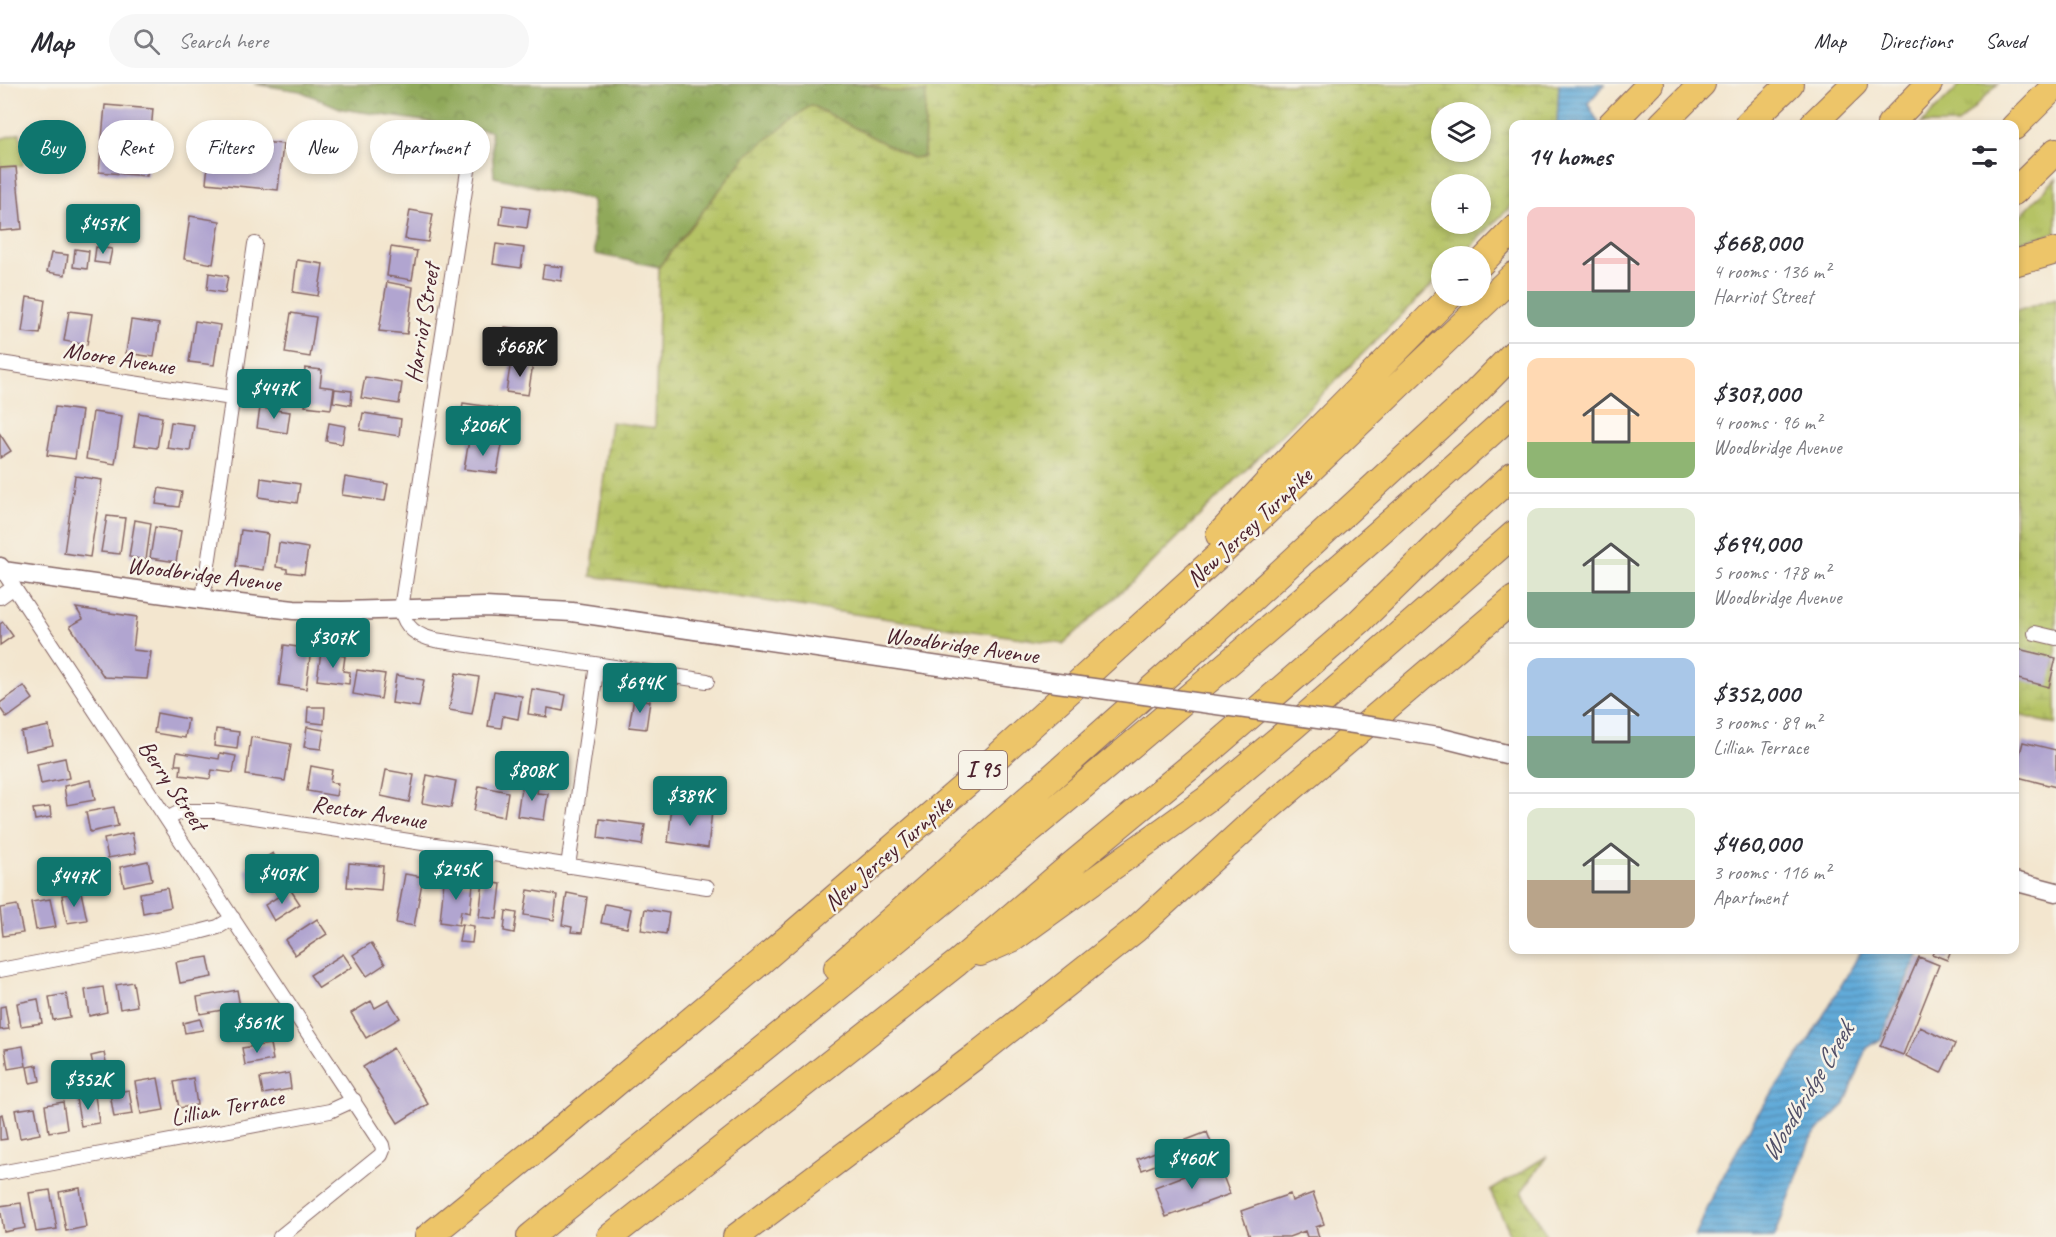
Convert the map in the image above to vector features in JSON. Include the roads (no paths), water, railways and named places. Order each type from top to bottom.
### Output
[{"type":"highway","points":[[1615,120],[1650,84]]},
{"type":"highway","points":[[1666,120],[1702,84]]},
{"type":"highway","points":[[1817,120],[1854,84]]},
{"type":"highway","points":[[1894,120],[1929,84]]},
{"type":"highway","points":[[2019,123],[2056,85]]},
{"type":"highway","points":[[1752,120],[1787,87]]},
{"type":"highway","points":[[2019,187],[2056,151]]},
{"type":"highway","points":[[1491,253],[1509,234]]},
{"type":"highway","points":[[2019,262],[2056,251]]},
{"type":"highway","name":"New Jersey Turnpike","points":[[428,1237],[554,1135],[847,889],[977,775],[1264,514],[1509,280]]},
{"type":"highway","points":[[1114,651],[1293,455],[1440,306]]},
{"type":"highway","points":[[645,1144],[850,956],[1220,629],[1468,400],[1509,358]]},
{"type":"highway","points":[[530,1237],[864,967],[1169,715],[1509,416]]},
{"type":"highway","points":[[610,1237],[957,963],[1360,621],[1509,479]]},
{"type":"highway","points":[[957,963],[1014,938],[1208,799],[1509,538]]},
{"type":"highway","points":[[736,1237],[977,1054],[1136,929],[1259,816],[1509,603]]},
{"type":"street","name":"Harriot Street","points":[[401,609],[467,174]]},
{"type":"street","points":[[202,599],[255,244]]},
{"type":"street","name":"Moore Avenue","points":[[0,363],[232,398]]},
{"type":"street","name":"Woodbridge Avenue","points":[[2,569],[250,606],[317,611],[485,607],[572,612],[1383,728],[1509,755]]},
{"type":"street","name":"Berry Street","points":[[2,569],[382,1145],[384,1150],[381,1155],[280,1237]]},
{"type":"street","points":[[0,597],[14,587]]},
{"type":"street","points":[[401,609],[408,626],[420,636],[428,638],[707,681]]},
{"type":"street","points":[[2036,633],[2056,638]]},
{"type":"street","points":[[568,866],[597,665]]},
{"type":"street","name":"Rector Avenue","points":[[167,819],[182,811],[214,811],[707,887]]},
{"type":"street","points":[[2019,881],[2056,892]]},
{"type":"street","points":[[0,970],[208,930],[233,918]]},
{"type":"street","name":"Lillian Terrace","points":[[0,1173],[330,1110],[354,1100]]},
{"type":"water","points":[[1559,84],[1605,84],[1588,103],[1597,120],[1557,120]]},
{"type":"water","name":"Woodbridge Creek","points":[[1860,954],[1918,954],[1881,1039],[1867,1048],[1845,1104],[1811,1138],[1775,1237],[1695,1237],[1715,1191],[1755,1118],[1807,1043]]}]
